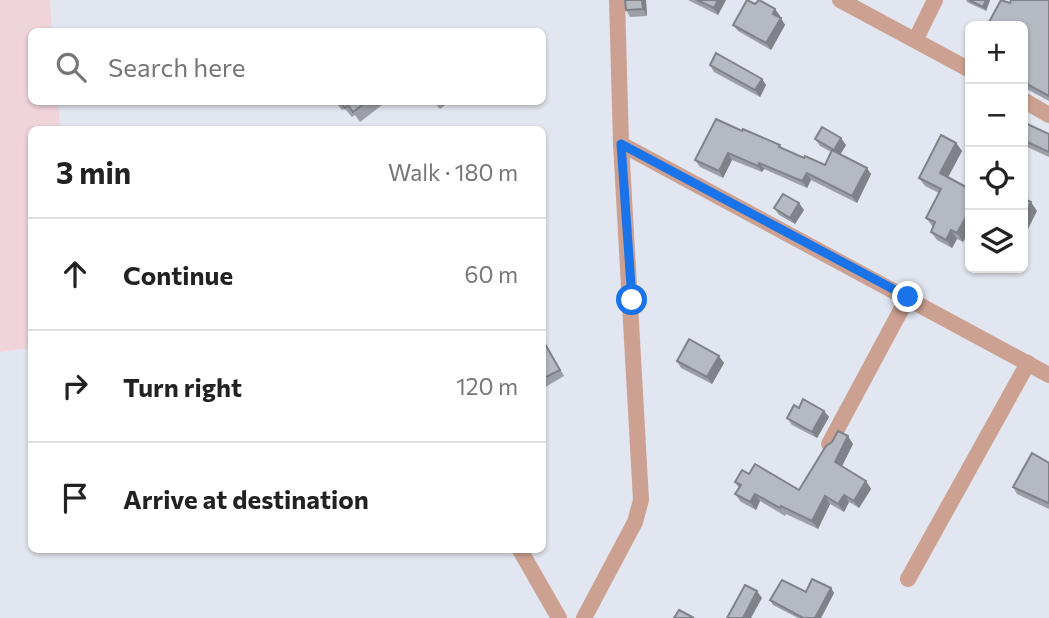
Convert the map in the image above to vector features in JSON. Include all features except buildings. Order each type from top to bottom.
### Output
[{"type":"street","points":[[584,618],[635,522],[641,500],[621,144],[617,0]]},
{"type":"street","points":[[840,0],[965,67]]},
{"type":"street","points":[[916,39],[934,0]]},
{"type":"street","points":[[1028,103],[1049,115]]},
{"type":"street","points":[[621,144],[1049,375]]},
{"type":"street","points":[[828,444],[908,297]]},
{"type":"street","points":[[908,579],[1028,363]]},
{"type":"street","points":[[522,553],[559,618]]},
{"type":"shaded area","points":[[0,0],[50,0],[52,28],[28,28],[28,105],[58,105],[60,126],[28,126],[28,348],[0,352]]},
{"type":"route","points":[[632,300],[621,144],[908,297]]}]
